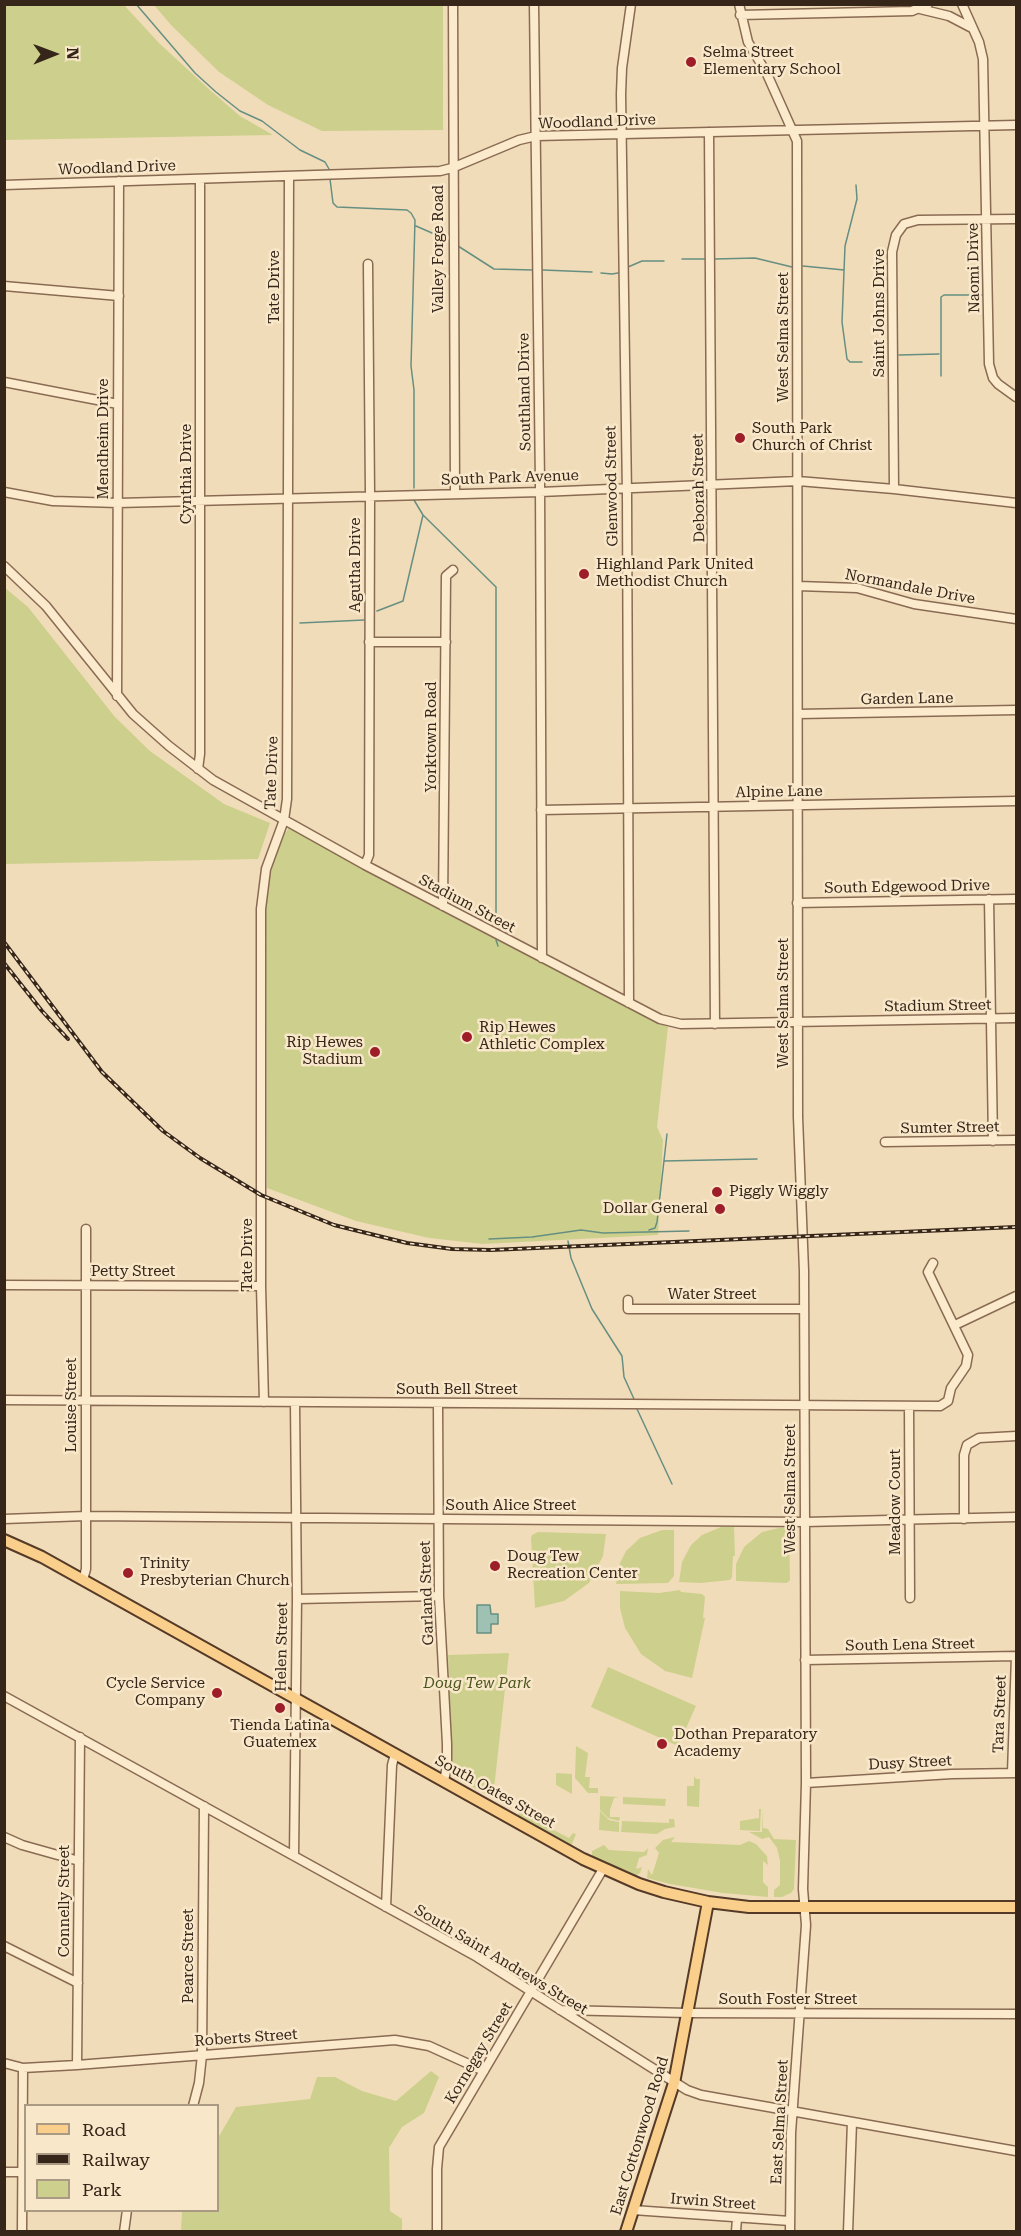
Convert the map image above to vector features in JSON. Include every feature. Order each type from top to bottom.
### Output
[{"type":"main road","name":"South Oates Street","points":[[4,1540],[34,1553],[603,1869],[664,1892],[708,1902],[749,1907],[1017,1907]]},
{"type":"main road","name":"East Cottonwood Road","points":[[626,2232],[674,2083],[708,1902]]},
{"type":"street","name":"Valley Forge Road","points":[[453,4],[455,493]]},
{"type":"street","name":"Southland Drive","points":[[534,4],[540,492],[542,958]]},
{"type":"street","name":"Glenwood Street","points":[[629,1003],[621,134],[622,68],[631,4]]},
{"type":"street","name":"West Selma Street","points":[[739,4],[748,42],[767,74],[797,141],[798,1117],[804,1309],[806,1783],[804,1908],[806,1925],[800,2014]]},
{"type":"street","points":[[920,9],[928,4]]},
{"type":"street","name":"Naomi Drive","points":[[962,4],[979,42],[983,58],[989,364],[993,378],[998,384],[1017,397]]},
{"type":"street","points":[[740,15],[920,9],[949,15],[972,29]]},
{"type":"street","name":"Woodland Drive","points":[[4,185],[440,171],[519,140],[536,136],[1017,125]]},
{"type":"street","name":"Deborah Street","points":[[709,132],[715,1024]]},
{"type":"street","name":"Tate Drive","points":[[264,1402],[261,1286],[261,894],[268,861],[284,820],[287,799],[289,176]]},
{"type":"street","name":"Cynthia Drive","points":[[198,769],[200,754],[201,501],[200,179]]},
{"type":"street","name":"Mendheim Drive","points":[[117,697],[119,181]]},
{"type":"street","name":"Saint Johns Drive","points":[[894,489],[894,242],[904,224],[918,220],[1017,219]]},
{"type":"street","name":"Agutha Drive","points":[[365,865],[369,855],[368,264]]},
{"type":"street","points":[[4,286],[119,296]]},
{"type":"street","points":[[4,382],[118,404]]},
{"type":"street","name":"South Park Avenue","points":[[4,492],[53,501],[118,503],[540,492],[798,481],[1017,503]]},
{"type":"street","name":"Stadium Street","points":[[4,566],[46,606],[117,697],[150,730],[198,769],[365,865],[672,1024],[1017,1018]]},
{"type":"street","name":"Yorktown Road","points":[[443,906],[446,576],[453,570]]},
{"type":"street","name":"Normandale Drive","points":[[798,586],[857,588],[914,604],[1017,619]]},
{"type":"street","points":[[369,642],[446,642]]},
{"type":"street","name":"Garden Lane","points":[[798,714],[1017,710]]},
{"type":"street","name":"Alpine Lane","points":[[541,810],[1017,801]]},
{"type":"street","points":[[989,899],[993,1141]]},
{"type":"street","name":"South Edgewood Drive","points":[[798,903],[1017,899]]},
{"type":"street","name":"Sumter Street","points":[[885,1142],[1017,1140]]},
{"type":"street","name":"Louise Street","points":[[83,1580],[86,1569],[86,1229]]},
{"type":"street","points":[[933,1263],[928,1272],[955,1325],[1017,1296]]},
{"type":"street","name":"Petty Street","points":[[4,1285],[261,1286]]},
{"type":"street","name":"Water Street","points":[[628,1300],[628,1309],[804,1309]]},
{"type":"street","name":"South Bell Street","points":[[4,1400],[940,1406],[948,1401],[951,1388],[968,1360],[967,1350],[955,1325]]},
{"type":"street","name":"Helen Street","points":[[294,1856],[297,1599],[295,1402]]},
{"type":"street","name":"Garland Street","points":[[438,1403],[439,1596],[447,1726],[447,1766],[444,1781]]},
{"type":"street","name":"Meadow Court","points":[[909,1406],[910,1598]]},
{"type":"street","points":[[964,1519],[964,1455],[967,1446],[979,1438],[1017,1436]]},
{"type":"street","name":"South Alice Street","points":[[4,1519],[86,1516],[805,1522],[1017,1517]]},
{"type":"street","points":[[297,1599],[439,1596]]},
{"type":"street","name":"South Lena Street","points":[[805,1660],[1016,1656]]},
{"type":"street","name":"Tara Street","points":[[1014,1773],[1016,1656]]},
{"type":"street","name":"South Saint Andrews Street","points":[[4,1696],[477,1957],[687,2091],[1017,2151]]},
{"type":"street","name":"Connelly Street","points":[[77,2065],[80,1737]]},
{"type":"street","points":[[386,1907],[392,1765],[395,1754]]},
{"type":"street","name":"Dusy Street","points":[[806,1783],[952,1774],[1014,1773]]},
{"type":"street","name":"Pearce Street","points":[[193,2104],[199,2083],[202,2055],[204,1806]]},
{"type":"street","points":[[4,1837],[22,1845],[79,1861]]},
{"type":"street","name":"Kornegay Street","points":[[437,2232],[439,2147],[603,1869]]},
{"type":"street","points":[[4,1946],[78,1983]]},
{"type":"street","name":"South Foster Street","points":[[560,2010],[800,2014],[1017,2014]]},
{"type":"street","name":"East Selma Street","points":[[790,2232],[793,2112],[800,2014]]},
{"type":"street","name":"Roberts Street","points":[[4,2063],[23,2068],[77,2065],[395,2040],[429,2046],[484,2071]]},
{"type":"street","points":[[22,2232],[23,2068]]},
{"type":"street","points":[[848,2232],[852,2122]]},
{"type":"street","points":[[4,2172],[22,2172]]},
{"type":"street","name":"Irwin Street","points":[[633,2210],[790,2222]]},
{"type":"street","points":[[124,2232],[128,2212]]},
{"type":"street","points":[[736,2232],[737,2218]]},
{"type":"green space","points":[[4,5],[124,5],[159,43],[211,91],[240,116],[273,135],[5,140]]},
{"type":"green space","points":[[154,5],[443,5],[443,130],[322,131],[268,105],[219,72]]},
{"type":"green space","points":[[4,587],[28,607],[115,717],[150,751],[224,804],[270,823],[258,859],[5,864]]},
{"type":"green space","name":"Rip Hewes Athletic Complex","points":[[289,828],[668,1027],[657,1127],[663,1140],[658,1235],[483,1244],[429,1238],[356,1221],[267,1188],[266,896],[274,858]]},
{"type":"green space","points":[[721,1527],[734,1527],[735,1556],[733,1556],[730,1580],[701,1583],[679,1582],[682,1562],[691,1545],[702,1535]]},
{"type":"green space","points":[[789,1528],[790,1580],[787,1583],[736,1581],[736,1564],[744,1547],[762,1532]]},
{"type":"green space","points":[[662,1530],[674,1530],[674,1576],[668,1583],[616,1584],[620,1563],[626,1551],[640,1538]]},
{"type":"green space","points":[[538,1532],[606,1534],[603,1556],[589,1583],[564,1601],[535,1608],[531,1538]]},
{"type":"green space","points":[[680,1590],[702,1594],[705,1597],[703,1618],[705,1618],[692,1678],[665,1671],[641,1654],[625,1628],[620,1608],[620,1591],[659,1593]]},
{"type":"green space","name":"Doug Tew Park","points":[[509,1653],[493,1798],[453,1776],[448,1655]]},
{"type":"green space","points":[[608,1667],[696,1706],[678,1746],[591,1707]]},
{"type":"green space","points":[[576,1746],[588,1753],[585,1777],[590,1777],[589,1788],[598,1788],[598,1793],[588,1793],[575,1778]]},
{"type":"green space","points":[[556,1773],[572,1774],[572,1794],[556,1785]]},
{"type":"green space","points":[[694,1776],[700,1779],[699,1807],[687,1806],[687,1786],[694,1786]]},
{"type":"green space","points":[[600,1796],[619,1797],[614,1798],[610,1817],[620,1817],[619,1821],[608,1818],[600,1810]]},
{"type":"green space","points":[[623,1797],[666,1799],[665,1806],[623,1804]]},
{"type":"green space","points":[[524,1807],[523,1814],[569,1838],[573,1833],[576,1834],[572,1844],[518,1816],[520,1808]]},
{"type":"green space","points":[[763,1808],[763,1828],[768,1829],[774,1839],[796,1840],[794,1889],[782,1897],[774,1897],[774,1890],[780,1885],[780,1861],[777,1848],[769,1837],[762,1839],[749,1832],[762,1832]]},
{"type":"green space","points":[[759,1809],[761,1809],[760,1831],[740,1830],[740,1821],[759,1818]]},
{"type":"green space","points":[[600,1811],[609,1820],[619,1822],[619,1832],[599,1830]]},
{"type":"green space","points":[[669,1819],[674,1819],[675,1827],[657,1834],[621,1832],[622,1821],[669,1823]]},
{"type":"green space","points":[[675,1837],[671,1842],[740,1845],[749,1841],[756,1844],[767,1856],[768,1865],[763,1861],[763,1882],[768,1887],[768,1897],[723,1893],[647,1878],[648,1869],[652,1875],[659,1853],[655,1848],[663,1840]]},
{"type":"green space","points":[[604,1845],[609,1850],[644,1852],[648,1848],[647,1855],[639,1858],[636,1869],[642,1867],[640,1873],[635,1876],[592,1857],[592,1851]]},
{"type":"green space","points":[[431,2071],[439,2077],[424,2113],[402,2127],[389,2148],[390,2211],[402,2219],[402,2231],[181,2231],[182,2212],[219,2212],[219,2136],[236,2107],[310,2099],[317,2077],[335,2077],[362,2091],[396,2101]]},
{"type":"shaded area","points":[[477,1605],[490,1605],[491,1614],[498,1614],[498,1624],[491,1624],[491,1633],[477,1633]]},
{"type":"waterway","points":[[136,4],[195,73],[216,92],[240,111],[262,121],[300,150],[325,162],[329,169]]},
{"type":"waterway","points":[[330,179],[333,203],[337,207],[407,210],[415,220],[411,366],[414,390],[414,488]]},
{"type":"waterway","points":[[856,185],[857,199],[845,246],[842,322],[847,359],[850,362],[862,362]]},
{"type":"waterway","points":[[416,226],[448,240]]},
{"type":"waterway","points":[[458,246],[494,269],[533,270]]},
{"type":"waterway","points":[[715,259],[755,258],[792,267]]},
{"type":"waterway","points":[[682,259],[705,259]]},
{"type":"waterway","points":[[628,267],[642,261],[664,261]]},
{"type":"waterway","points":[[803,266],[844,270]]},
{"type":"waterway","points":[[543,270],[592,272]]},
{"type":"waterway","points":[[601,273],[618,273]]},
{"type":"waterway","points":[[941,376],[941,297],[944,295],[983,295]]},
{"type":"waterway","points":[[899,355],[939,354]]},
{"type":"waterway","points":[[414,500],[423,515],[496,587],[496,928]]},
{"type":"waterway","points":[[377,611],[403,601],[423,515]]},
{"type":"waterway","points":[[300,623],[364,620]]},
{"type":"waterway","points":[[496,940],[498,946]]},
{"type":"waterway","points":[[649,1230],[655,1228],[657,1222],[667,1134]]},
{"type":"waterway","points":[[664,1161],[757,1159]]},
{"type":"waterway","points":[[489,1239],[532,1237],[581,1230],[603,1233],[689,1231]]},
{"type":"waterway","points":[[568,1241],[571,1258],[592,1309],[622,1356],[624,1377],[634,1399]]},
{"type":"waterway","points":[[637,1409],[672,1484]]},
{"type":"railway","points":[[4,942],[102,1072],[163,1131],[200,1158],[261,1195],[334,1225],[407,1243],[452,1249],[491,1250],[1016,1227]]},
{"type":"railway","points":[[4,963],[42,1011],[68,1039]]},
{"type":"place","name":"Selma Street Elementary School","points":[[691,62]]},
{"type":"place","name":"South Park Church of Christ","points":[[740,438]]},
{"type":"place","name":"Highland Park United Methodist Church","points":[[584,574]]},
{"type":"place","name":"Rip Hewes Athletic Complex","points":[[467,1037]]},
{"type":"place","name":"Rip Hewes Stadium","points":[[375,1052]]},
{"type":"place","name":"Piggly Wiggly","points":[[717,1192]]},
{"type":"place","name":"Dollar General","points":[[720,1209]]},
{"type":"place","name":"Doug Tew Recreation Center","points":[[495,1566]]},
{"type":"place","name":"Trinity Presbyterian Church","points":[[128,1573]]},
{"type":"place","name":"Cycle Service Company","points":[[217,1693]]},
{"type":"place","name":"Tienda Latina Guatemex","points":[[280,1708]]},
{"type":"place","name":"Dothan Preparatory Academy","points":[[662,1744]]}]
